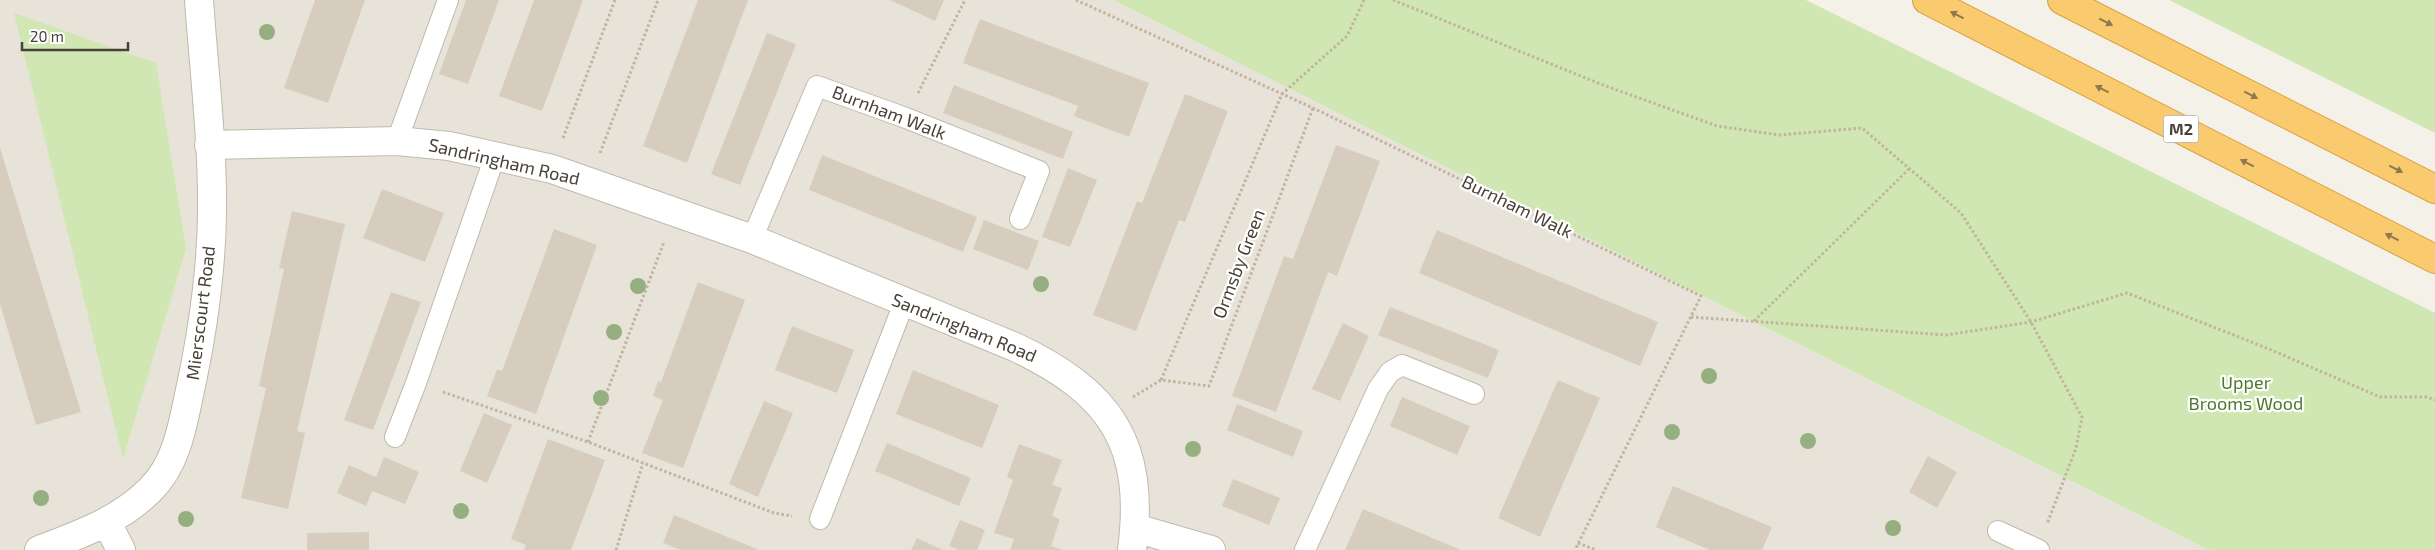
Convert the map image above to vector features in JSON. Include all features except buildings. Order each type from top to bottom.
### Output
[{"type":"highway","name":"M2","points":[[1927,0],[2435,259]]},
{"type":"highway","points":[[2062,0],[2435,188]]},
{"type":"street","name":"Mierscourt Road","points":[[39,550],[106,522],[152,488],[166,469],[179,441],[196,360],[209,266],[212,214],[199,0]]},
{"type":"street","name":"Sandringham Road","points":[[209,144],[397,141],[449,146],[552,169],[674,214],[752,239],[1045,361],[1068,375],[1088,392],[1106,414],[1128,453],[1134,488],[1133,539]]},
{"type":"street","points":[[106,522],[121,550]]},
{"type":"street","points":[[1133,539],[1211,550]]},
{"type":"lane","points":[[397,141],[448,0]]},
{"type":"lane","name":"Burnham Walk","points":[[752,239],[817,86],[906,118],[1039,171],[1020,219]]},
{"type":"lane","points":[[394,437],[416,383],[495,156]]},
{"type":"lane","points":[[820,519],[904,303]]},
{"type":"lane","points":[[1305,550],[1378,389],[1390,372],[1402,365],[1474,394]]},
{"type":"lane","points":[[1998,531],[2039,549]]},
{"type":"path","points":[[552,169],[615,0]]},
{"type":"path","points":[[589,182],[658,0]]},
{"type":"path","points":[[906,118],[965,0]]},
{"type":"path","name":"Burnham Walk","points":[[1076,0],[1313,108],[1701,296],[1575,550]]},
{"type":"path","points":[[1282,94],[1347,36],[1364,0]]},
{"type":"path","points":[[1393,0],[1603,84],[1717,126],[1779,135],[1862,128],[1960,213],[2031,322],[2082,417],[2076,448],[2039,549]]},
{"type":"path","name":"Ormsby Green","points":[[1282,94],[1161,380],[1209,386],[1313,108]]},
{"type":"path","points":[[1753,321],[1909,169]]},
{"type":"path","points":[[588,442],[674,214]]},
{"type":"path","points":[[1691,317],[1946,335],[2031,322],[2127,292],[2269,349],[2380,397],[2427,397],[2435,400]]},
{"type":"path","points":[[1106,414],[1161,380]]},
{"type":"path","points":[[416,383],[588,442],[774,513],[820,519]]},
{"type":"path","points":[[616,550],[643,463]]},
{"type":"path","points":[[1578,543],[1596,550]]},
{"type":"shaded area","points":[[0,0],[1113,0],[2209,550],[0,550]]},
{"type":"green space","name":"Upper Brooms Wood","points":[[1113,0],[1806,0],[2435,313],[2435,550],[2209,550]]},
{"type":"green space","points":[[2169,0],[2435,0],[2435,133]]},
{"type":"green space","points":[[14,13],[156,63],[186,249],[123,459]]}]
